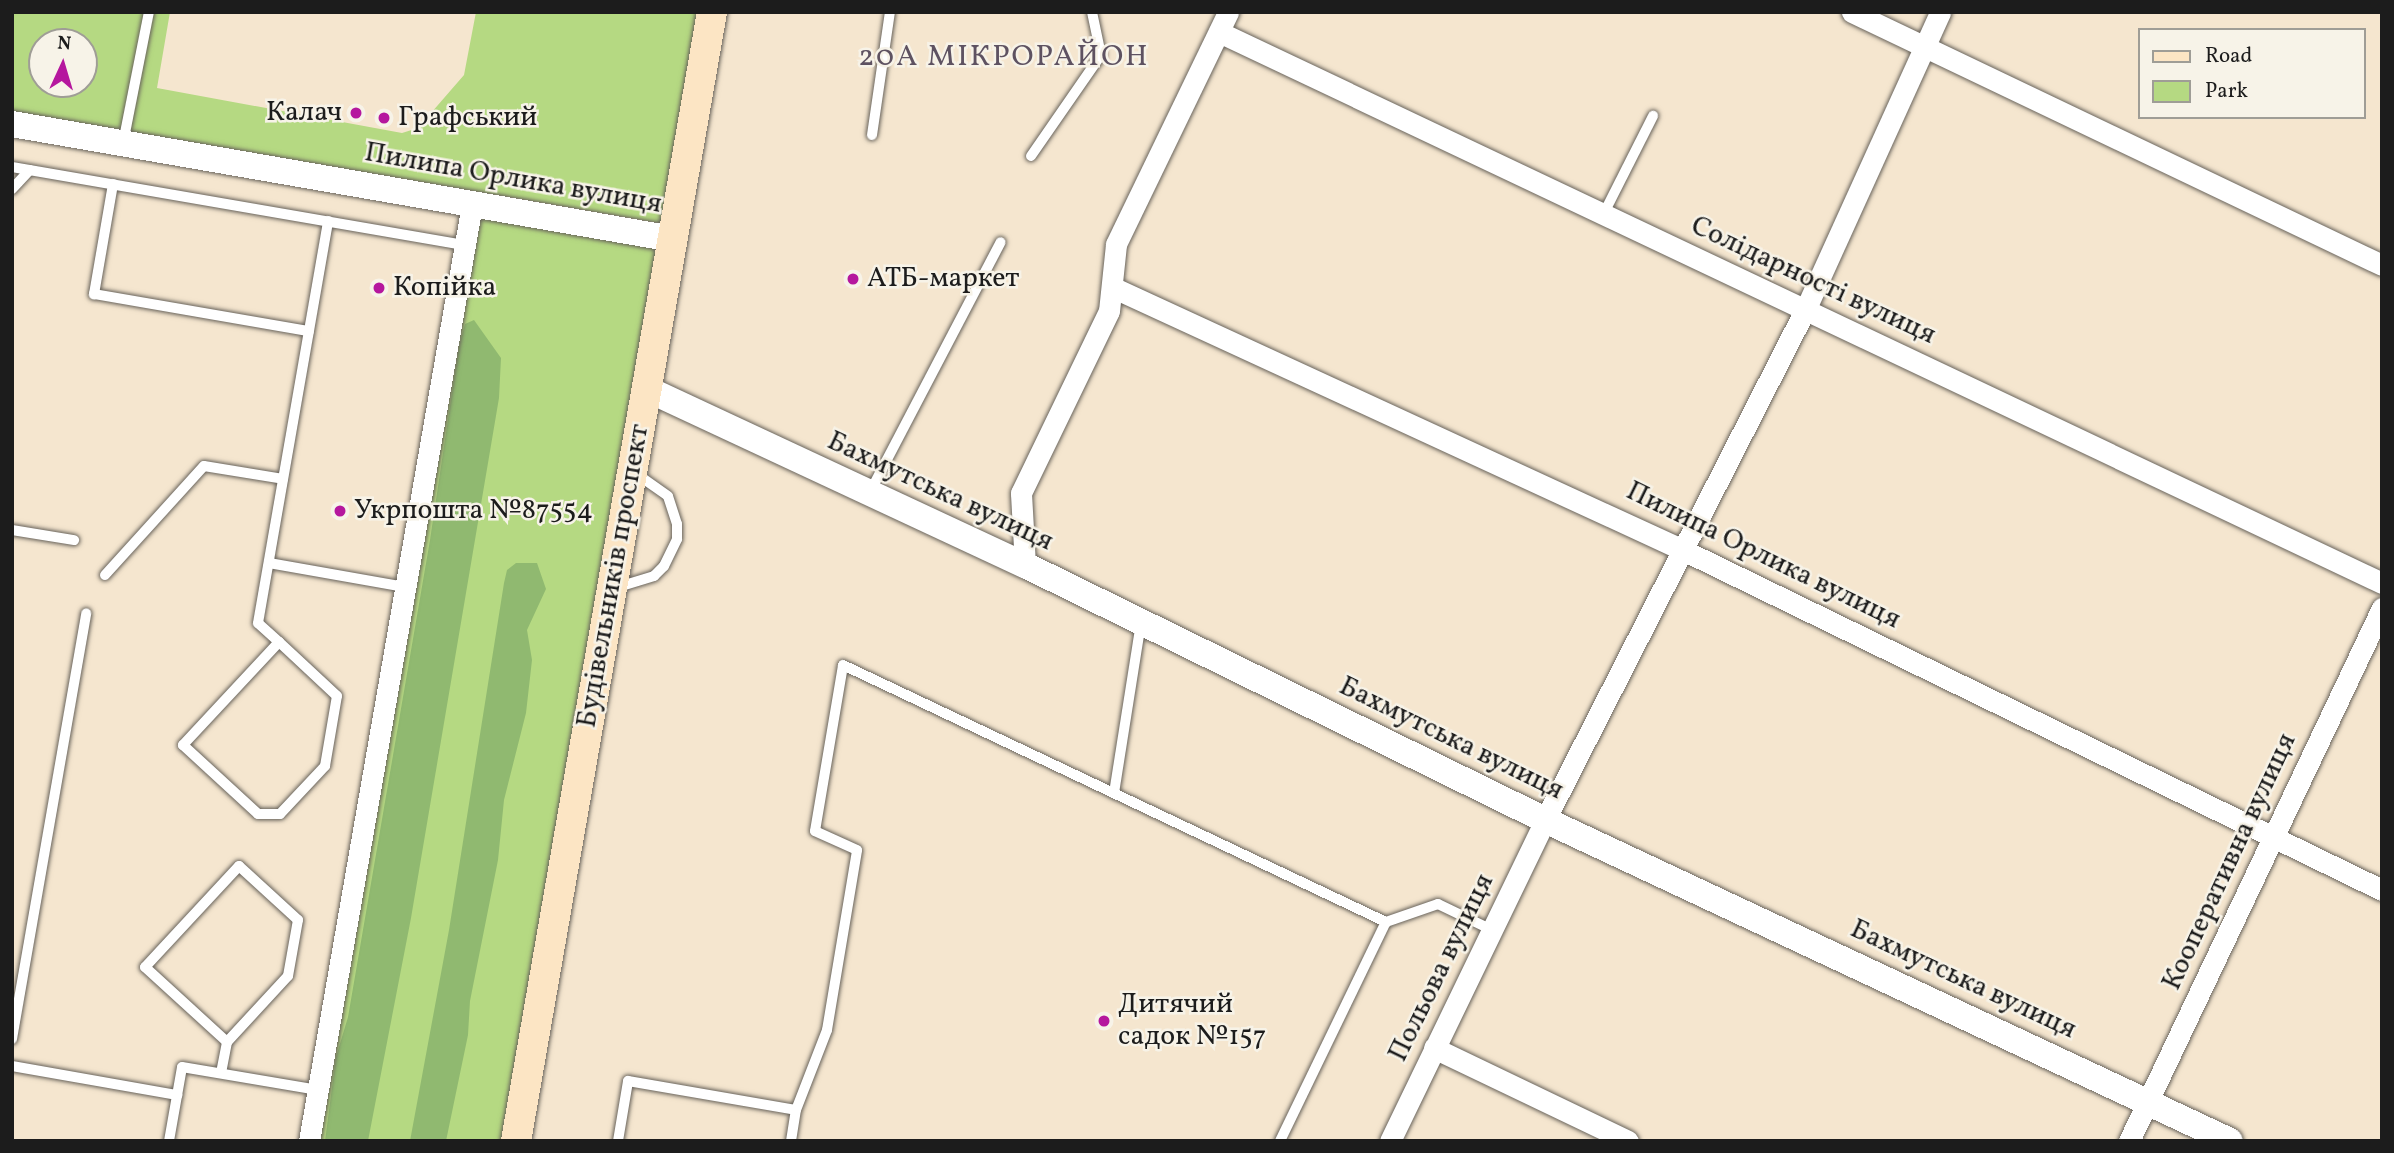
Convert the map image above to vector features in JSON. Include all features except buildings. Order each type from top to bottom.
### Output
[{"type":"main road","name":"Будівельників проспект","points":[[516,1141],[712,12]]},
{"type":"street","points":[[1025,565],[1021,493],[1109,311],[1116,244],[1228,12]]},
{"type":"street","points":[[1852,12],[2382,265]]},
{"type":"street","name":"Польова вулиця","points":[[1390,1141],[1545,820],[1806,308],[1940,12]]},
{"type":"street","name":"Солідарності вулиця","points":[[1219,32],[2382,583]]},
{"type":"street","name":"Пилипа Орлика вулиця","points":[[12,124],[673,239]]},
{"type":"street","points":[[309,1141],[472,204]]},
{"type":"street","name":"Пилипа Орлика вулиця","points":[[1112,287],[1683,550],[2270,839],[2382,890]]},
{"type":"street","name":"Бахмутська вулиця","points":[[647,389],[1025,565],[1545,820],[2230,1141]]},
{"type":"street","name":"Кооперативна вулиця","points":[[2129,1141],[2270,839],[2382,608]]},
{"type":"street","points":[[1434,1048],[1628,1141]]},
{"type":"lane","points":[[122,144],[149,12]]},
{"type":"lane","points":[[872,135],[890,12]]},
{"type":"lane","points":[[1031,156],[1101,55],[1092,12]]},
{"type":"lane","points":[[1604,213],[1653,116]]},
{"type":"lane","points":[[12,167],[465,245]]},
{"type":"lane","points":[[12,189],[30,170]]},
{"type":"lane","points":[[113,184],[94,294],[309,331]]},
{"type":"lane","points":[[279,642],[183,745],[258,814],[280,814],[325,765],[337,696],[279,642],[258,623],[328,222]]},
{"type":"lane","points":[[869,494],[1001,242]]},
{"type":"lane","points":[[105,575],[204,466],[283,479]]},
{"type":"lane","points":[[612,588],[627,588],[654,576],[672,553],[677,539],[677,524],[668,496],[646,477],[632,471]]},
{"type":"lane","points":[[12,530],[74,540]]},
{"type":"lane","points":[[268,563],[405,587]]},
{"type":"lane","points":[[12,1039],[86,613]]},
{"type":"lane","points":[[1114,793],[1141,622]]},
{"type":"lane","points":[[791,1141],[796,1110],[827,1030],[857,850],[815,831],[843,665],[1386,922],[1438,904],[1492,930]]},
{"type":"lane","points":[[221,1073],[227,1042],[288,976],[298,920],[239,866],[145,967],[227,1042]]},
{"type":"lane","points":[[1280,1141],[1386,922]]},
{"type":"lane","points":[[12,1066],[177,1095]]},
{"type":"lane","points":[[169,1141],[182,1067],[318,1090]]},
{"type":"lane","points":[[618,1141],[628,1081],[796,1110]]},
{"type":"green space","points":[[12,12],[170,12],[157,88],[402,133],[418,128],[464,75],[476,12],[701,12],[665,224],[12,111]]},
{"type":"green space","points":[[478,216],[660,248],[503,1141],[315,1141]]},
{"type":"green space","points":[[474,320],[501,358],[499,398],[411,918],[368,1141],[325,1141],[336,1057],[348,1017],[430,540],[459,346],[465,324]]},
{"type":"green space","points":[[516,563],[537,563],[546,589],[527,630],[532,660],[526,713],[504,800],[498,860],[470,1001],[468,1035],[446,1141],[410,1141],[449,930],[504,583],[507,570]]},
{"type":"place","name":"Калач","points":[[356,113]]},
{"type":"place","name":"Графський","points":[[384,118]]},
{"type":"place","name":"АТБ-маркет","points":[[853,279]]},
{"type":"place","name":"Копійка","points":[[379,288]]},
{"type":"place","name":"Укрпошта №87554","points":[[340,511]]},
{"type":"place","name":"Дитячий садок №157","points":[[1104,1021]]},
{"type":"district","name":"20А МІКРОРАЙОН","points":[[1004,57]]}]
